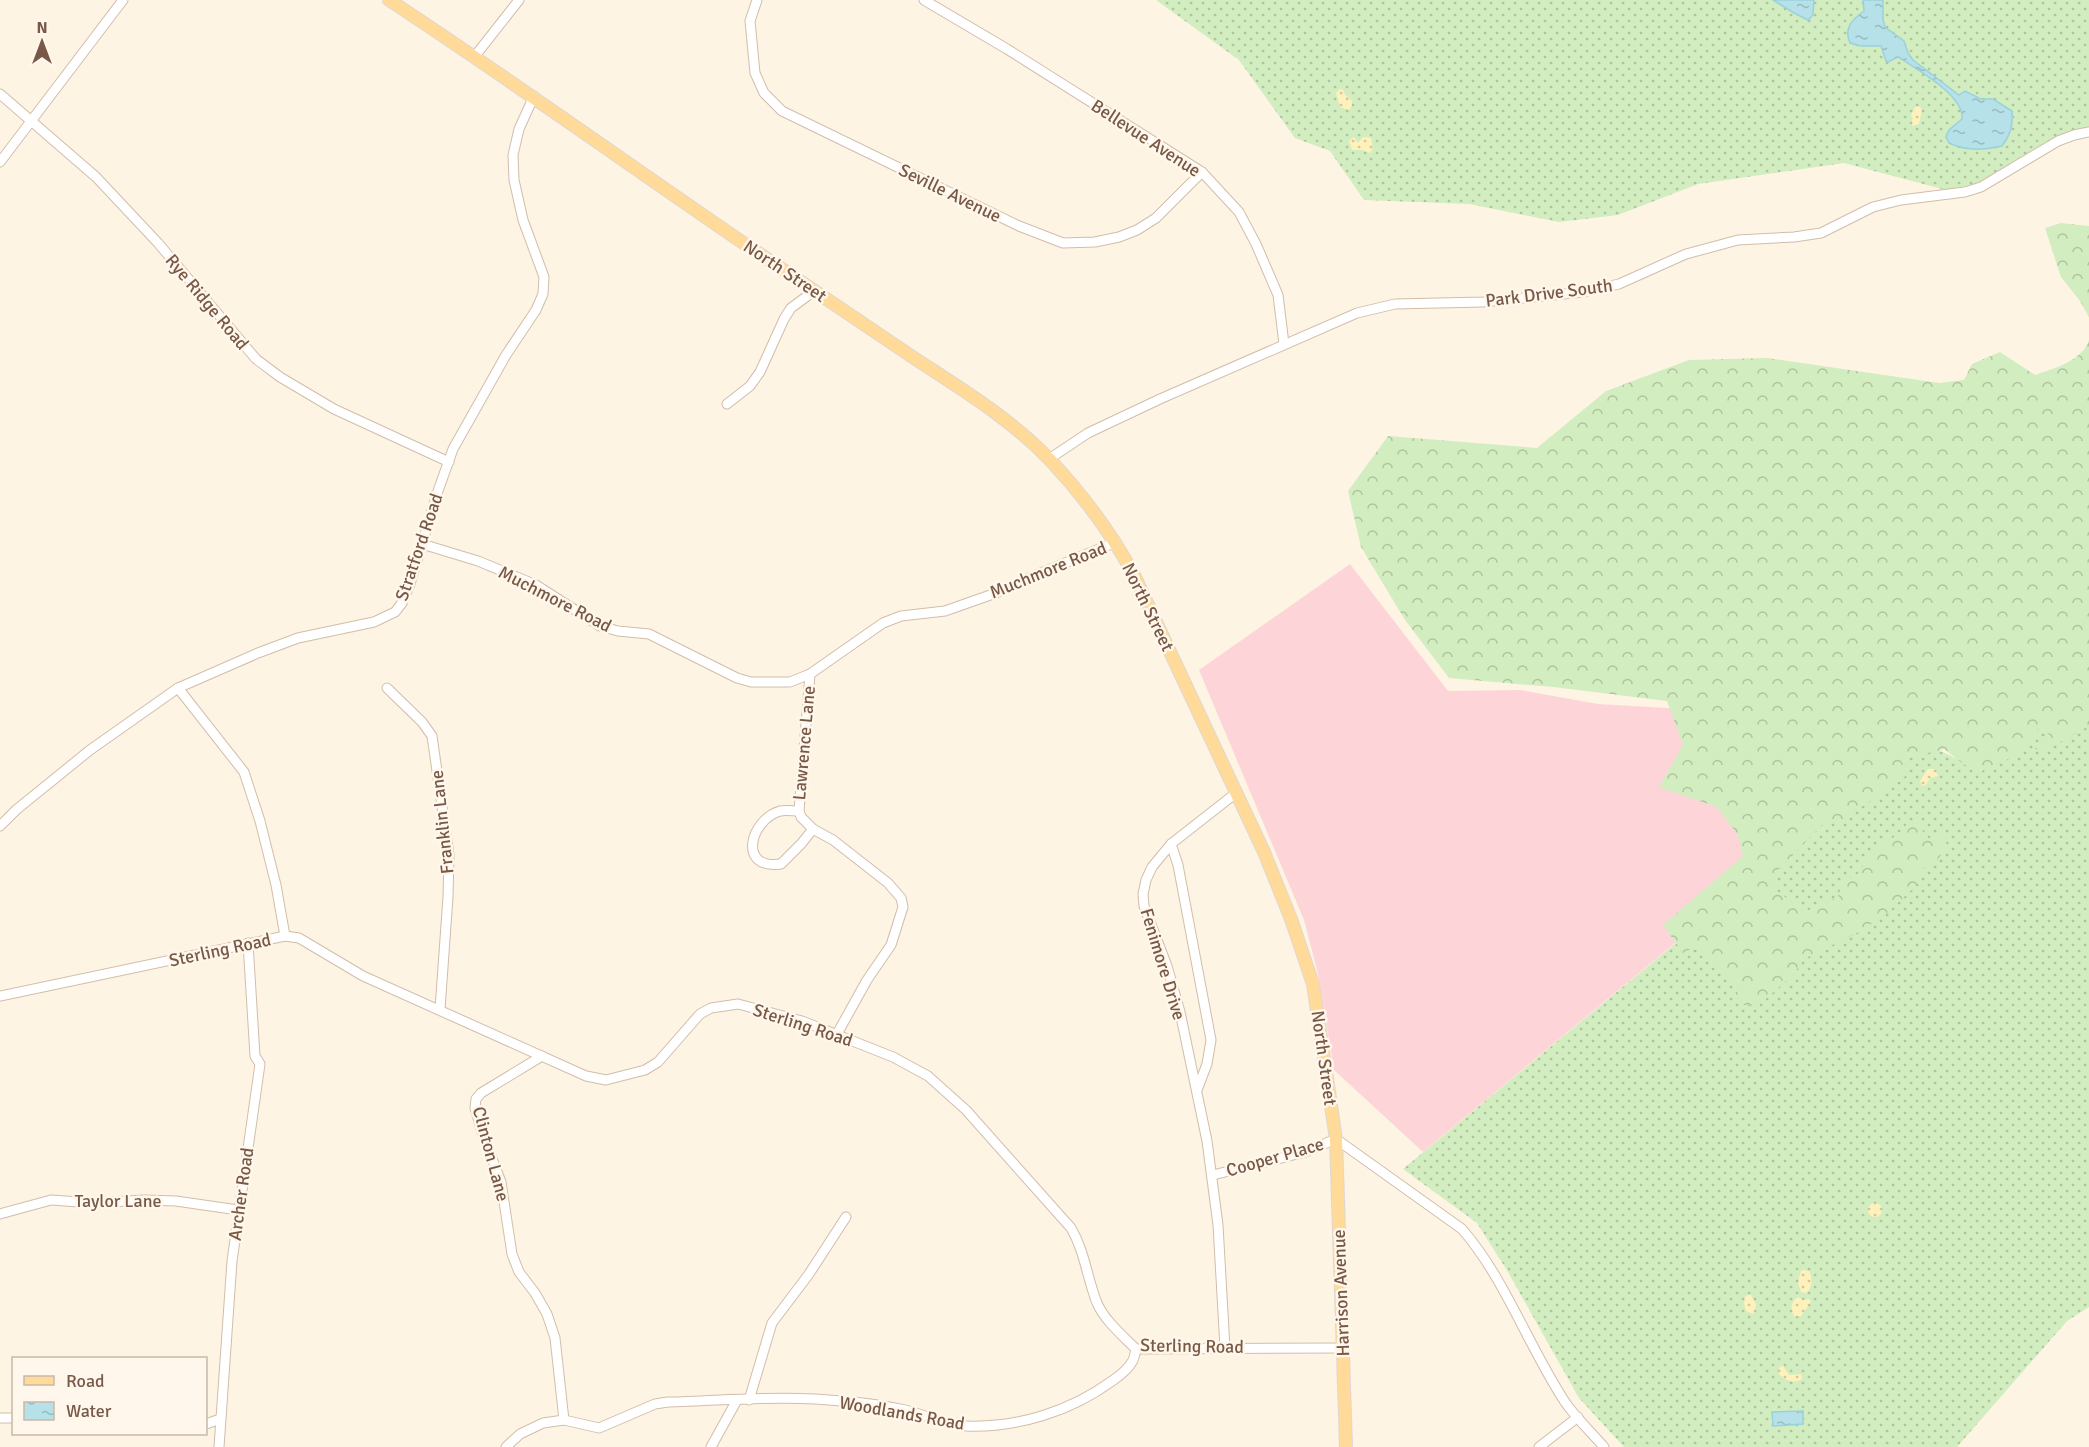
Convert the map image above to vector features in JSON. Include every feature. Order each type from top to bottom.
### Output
[{"type":"main road","name":"North Street","points":[[389,0],[534,96],[675,196],[986,407],[1019,431],[1049,459],[1096,514],[1116,542],[1134,575],[1264,852],[1291,919],[1313,984],[1336,1139]]},
{"type":"main road","name":"Harrison Avenue","points":[[1336,1139],[1346,1447]]},
{"type":"street","points":[[0,162],[123,0]]},
{"type":"street","points":[[475,56],[519,0]]},
{"type":"street","name":"Seville Avenue","points":[[757,0],[750,21],[755,73],[764,93],[782,111],[1018,226],[1062,243],[1095,242],[1119,237],[1137,230],[1156,218],[1202,172]]},
{"type":"street","name":"Bellevue Avenue","points":[[924,0],[1007,49],[1202,172],[1239,212],[1256,244],[1278,295],[1284,344]]},
{"type":"street","name":"Rye Ridge Road","points":[[0,94],[96,177],[141,225],[256,359],[334,409],[448,462]]},
{"type":"street","name":"Stratford Road","points":[[0,826],[16,810],[90,750],[178,688],[258,652],[298,638],[374,622],[396,612],[410,584],[453,449],[493,378],[536,310],[543,294],[544,277],[523,220],[514,180],[513,154],[519,129],[534,96]]},
{"type":"street","name":"Park Drive South","points":[[1049,459],[1088,433],[1357,313],[1389,305],[1483,302],[1583,292],[1618,284],[1686,254],[1738,240],[1821,233],[1873,207],[1901,200],[1965,192],[1981,187],[2058,141],[2089,132]]},
{"type":"street","points":[[727,404],[750,387],[760,372],[791,308],[814,291]]},
{"type":"street","name":"Muchmore Road","points":[[422,544],[478,561],[536,585],[600,626],[618,631],[650,634],[737,678],[751,682],[790,682],[810,674],[883,623],[901,616],[945,611],[996,593],[1116,542]]},
{"type":"street","name":"Lawrence Lane","points":[[810,674],[799,811],[813,829],[833,840],[888,883],[902,898],[903,907],[891,945],[867,980],[837,1034]]},
{"type":"street","points":[[178,688],[244,772],[268,850],[285,936]]},
{"type":"street","name":"Franklin Lane","points":[[387,688],[422,722],[432,736],[448,855],[448,897],[440,1009]]},
{"type":"street","name":"Fenimore Drive","points":[[1226,1348],[1213,1175],[1180,1012],[1167,966],[1144,906],[1143,894],[1152,867],[1171,844],[1236,793]]},
{"type":"street","points":[[799,811],[782,810],[759,827],[752,846],[756,859],[766,863],[781,864],[813,829]]},
{"type":"street","name":"Fenimore Drive","points":[[1171,844],[1178,865],[1211,1040],[1207,1064],[1197,1091]]},
{"type":"street","name":"Sterling Road","points":[[0,996],[285,936],[299,938],[363,976],[586,1076],[606,1080],[633,1075],[658,1062],[700,1014],[711,1008],[724,1005],[749,1006],[837,1034],[894,1057],[928,1076],[966,1110],[1071,1228],[1082,1251],[1098,1304],[1136,1349],[1344,1348]]},
{"type":"street","name":"Archer Road","points":[[219,1447],[232,1261],[260,1064],[255,1056],[248,943]]},
{"type":"street","name":"Clinton Lane","points":[[542,1056],[481,1093],[476,1099],[475,1108],[501,1182],[512,1254],[519,1272],[548,1314],[555,1338],[564,1420]]},
{"type":"street","points":[[1336,1139],[1462,1229],[1492,1268],[1566,1403],[1604,1447]]},
{"type":"street","name":"Cooper Place","points":[[1213,1175],[1305,1152],[1336,1139]]},
{"type":"street","name":"Taylor Lane","points":[[0,1214],[51,1200],[93,1203],[165,1201],[238,1210]]},
{"type":"street","points":[[749,1400],[772,1323],[809,1274],[846,1217]]},
{"type":"street","name":"Woodlands Road","points":[[506,1447],[520,1434],[543,1423],[564,1420],[599,1428],[655,1404],[668,1402],[813,1399],[906,1410],[944,1423],[964,1426],[1009,1424],[1029,1420],[1082,1401],[1125,1372],[1132,1362],[1136,1349]]},
{"type":"street","points":[[711,1447],[737,1400]]},
{"type":"street","points":[[1539,1447],[1578,1417]]},
{"type":"street","points":[[207,1424],[220,1419]]},
{"type":"shaded area","points":[[1350,564],[1448,691],[1520,690],[1598,704],[1788,715],[1861,789],[1423,1152],[1334,1070],[1318,974],[1304,920],[1199,670]]},
{"type":"green space","points":[[1156,0],[2089,0],[2089,129],[2069,132],[1981,183],[1946,190],[1844,163],[1698,184],[1618,215],[1559,222],[1469,204],[1364,200],[1330,151],[1295,138],[1239,60]]},
{"type":"green space","points":[[2061,223],[2089,226],[2089,317],[2080,301],[2061,277],[2045,228]]},
{"type":"green space","points":[[2089,340],[2089,726],[2044,751],[2035,749],[2049,734],[2041,726],[2019,750],[2005,761],[1974,772],[1944,749],[1910,758],[1906,760],[1909,773],[1897,783],[1836,824],[1830,820],[1822,825],[1772,876],[1776,890],[1798,907],[1809,910],[1838,897],[1842,883],[1849,878],[1855,878],[1874,849],[1897,835],[1913,821],[1924,826],[1922,835],[1929,838],[1942,835],[1948,846],[1933,865],[1919,869],[1919,883],[1887,913],[1861,931],[1804,959],[1793,975],[1758,1006],[1743,1005],[1734,998],[1739,986],[1698,945],[1683,953],[1663,925],[1743,856],[1738,835],[1717,807],[1659,787],[1683,745],[1667,701],[1553,687],[1449,678],[1405,620],[1361,547],[1348,491],[1388,436],[1537,448],[1606,391],[1689,360],[1767,358],[1939,383],[1964,380],[1972,364],[2000,352],[2035,375],[2074,358]]},
{"type":"green space","points":[[2089,677],[2089,1307],[2067,1321],[1957,1447],[1624,1447],[1579,1398],[1508,1272],[1477,1223],[1403,1169],[1920,741],[1982,771]]},
{"type":"sand","points":[[1340,89],[1352,101],[1349,110],[1340,107],[1336,93]]},
{"type":"sand","points":[[1916,106],[1922,110],[1919,124],[1913,126],[1911,115]]},
{"type":"sand","points":[[1354,137],[1358,143],[1363,137],[1371,138],[1373,148],[1370,153],[1363,150],[1352,150],[1349,141]]},
{"type":"sand","points":[[1928,769],[1935,769],[1938,776],[1930,778],[1926,785],[1922,786],[1920,781]]},
{"type":"sand","points":[[1872,1203],[1878,1203],[1882,1210],[1878,1217],[1872,1217],[1868,1213],[1868,1207]]},
{"type":"sand","points":[[1801,1271],[1809,1271],[1811,1280],[1810,1289],[1806,1293],[1801,1292],[1798,1282]]},
{"type":"sand","points":[[1750,1294],[1756,1304],[1753,1314],[1746,1311],[1744,1304],[1745,1297]]},
{"type":"sand","points":[[1798,1297],[1804,1300],[1809,1299],[1811,1302],[1801,1316],[1795,1317],[1792,1307],[1793,1301]]},
{"type":"sand","points":[[1783,1366],[1789,1375],[1801,1374],[1802,1379],[1792,1381],[1783,1378],[1778,1372]]},
{"type":"water","points":[[1773,0],[1814,0],[1813,15],[1808,20]]},
{"type":"water","points":[[1863,0],[1883,0],[1885,27],[1904,41],[1913,60],[1959,95],[1965,91],[1981,99],[1993,99],[2012,111],[2011,129],[2002,146],[1975,149],[1949,143],[1946,137],[1949,130],[1962,119],[1961,110],[1948,92],[1898,57],[1886,61],[1881,46],[1861,46],[1850,43],[1848,28],[1864,11]]},
{"type":"water","points":[[1803,1411],[1803,1424],[1773,1426],[1772,1412]]}]
